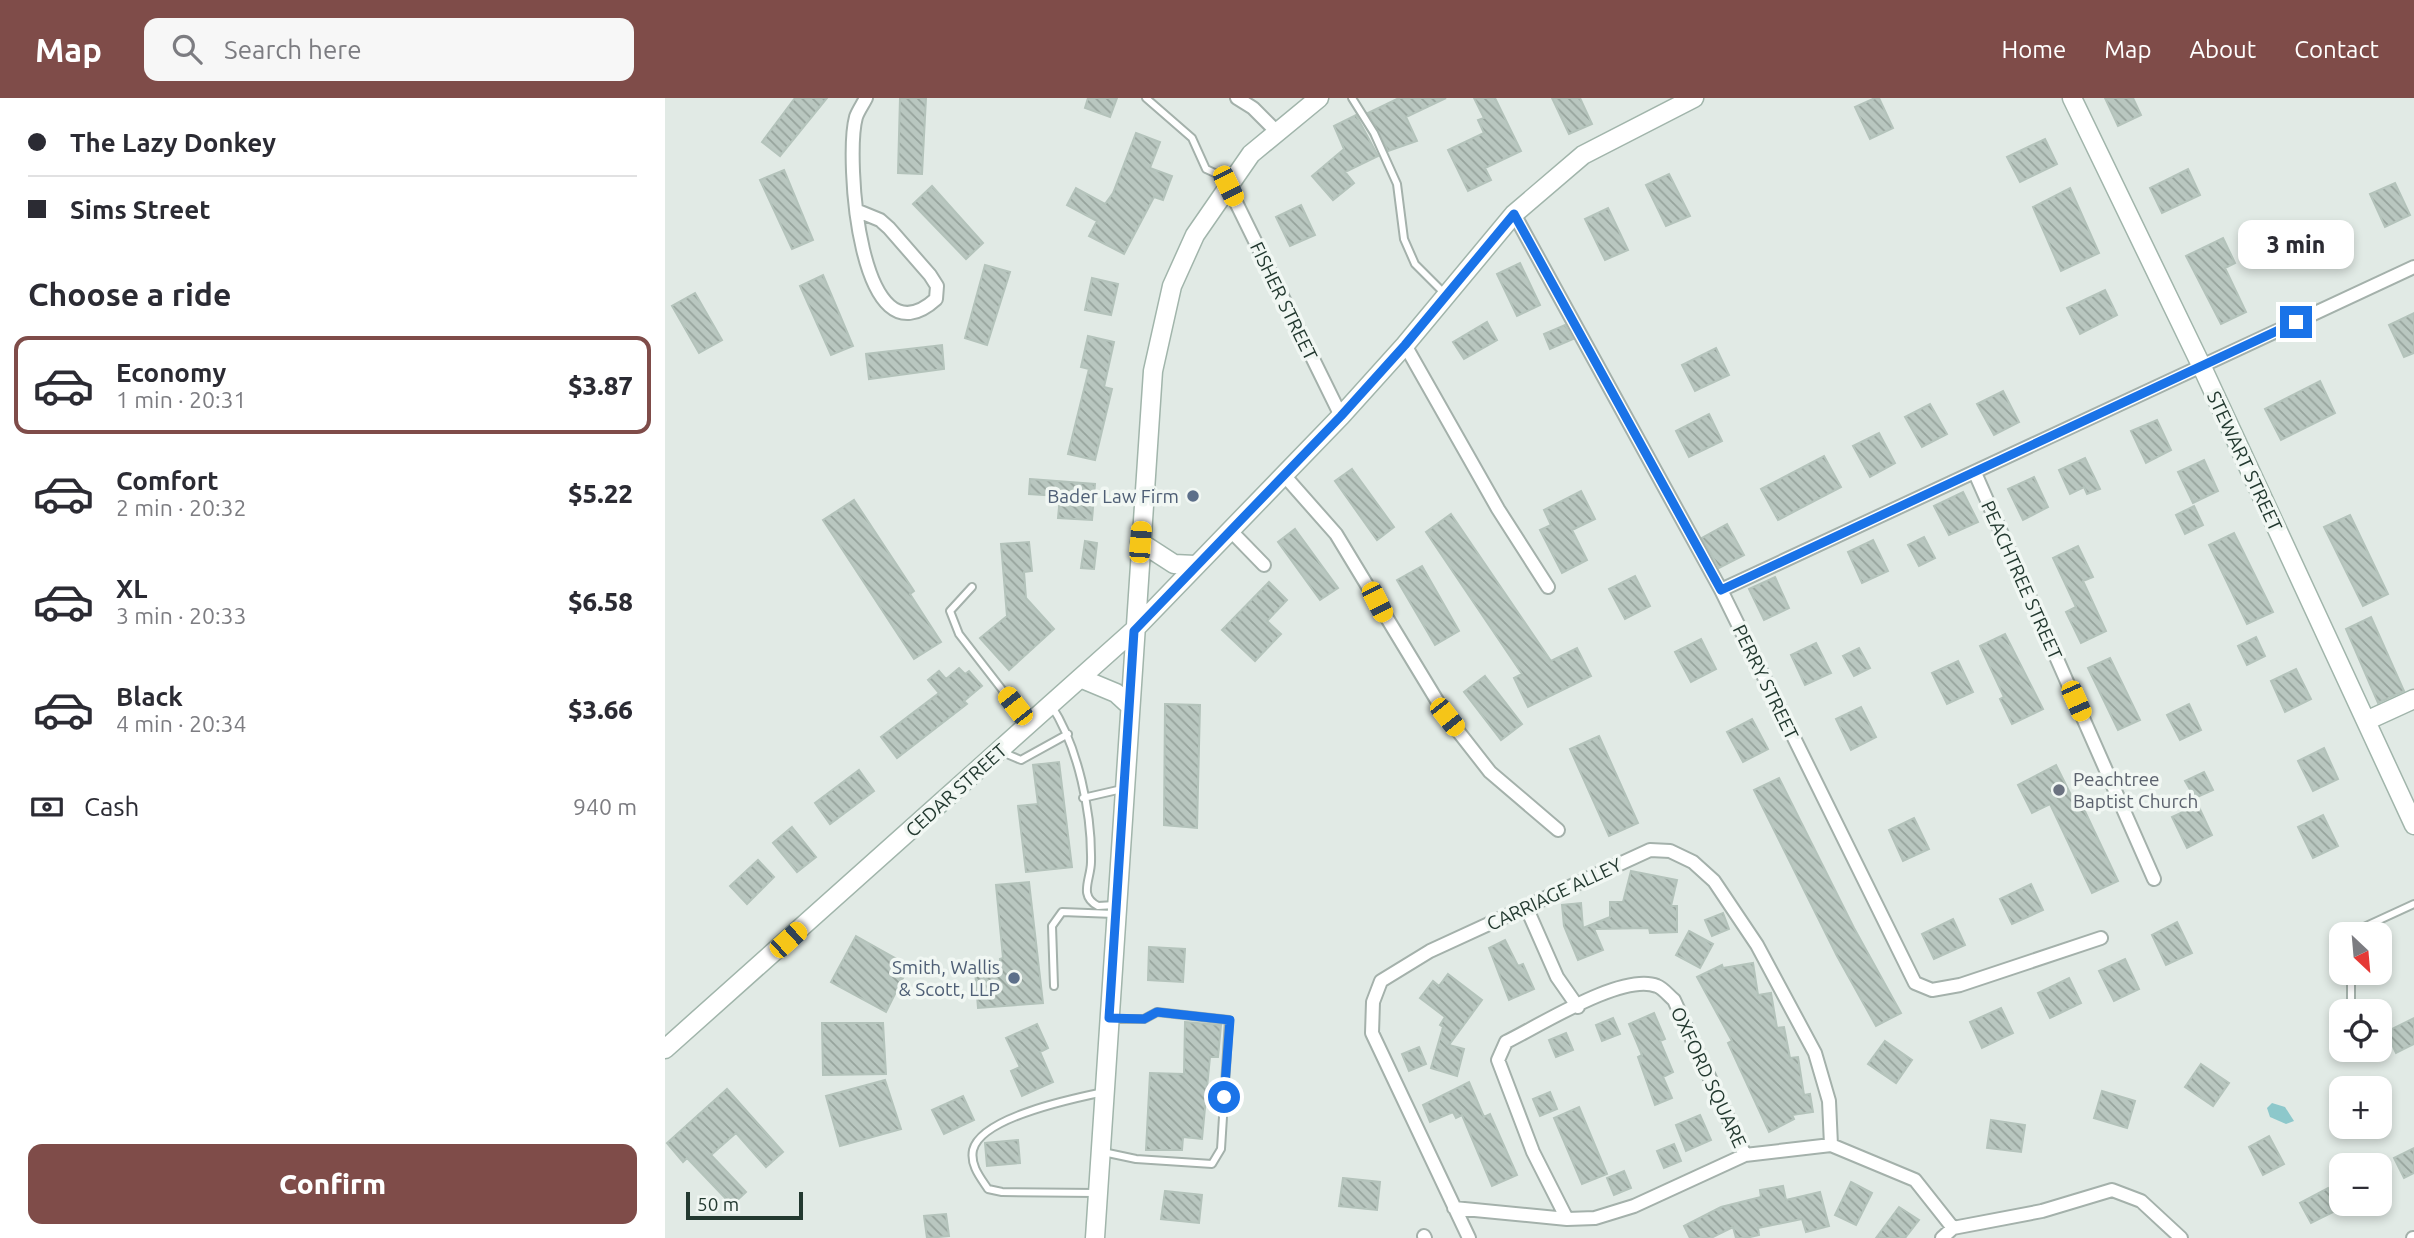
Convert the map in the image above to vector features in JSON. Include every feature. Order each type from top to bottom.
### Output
[{"type":"street","points":[[858,211],[880,220],[890,228],[930,275],[937,286],[936,299],[925,309],[911,314],[897,311],[881,300],[865,260],[858,211],[852,164],[856,117],[866,98]]},
{"type":"street","points":[[1237,98],[1254,108],[1276,131]]},
{"type":"street","points":[[1095,1238],[1153,370],[1173,286],[1195,234],[1251,154],[1319,98]]},
{"type":"street","name":"CEDAR STREET","points":[[665,1049],[1134,631],[1229,529],[1341,416],[1405,345],[1514,214],[1583,155],[1694,98]]},
{"type":"street","name":"STEWART STREET","points":[[2072,98],[2202,367],[2414,825]]},
{"type":"street","name":"FISHER STREET","points":[[1230,184],[1341,416]]},
{"type":"street","name":"PERRY STREET","points":[[1514,214],[1721,590],[1915,983],[1932,990],[1960,985],[2101,938]]},
{"type":"street","points":[[1721,590],[2414,267]]},
{"type":"street","points":[[1405,345],[1497,509],[1548,587]]},
{"type":"street","name":"PEACHTREE STREET","points":[[1975,473],[2154,878]]},
{"type":"street","points":[[1283,474],[1336,534],[1447,717],[1490,772],[1558,830]]},
{"type":"street","points":[[1229,529],[1264,565]]},
{"type":"street","points":[[1140,542],[1174,564],[1195,565]]},
{"type":"street","points":[[1080,678],[1116,692],[1129,705]]},
{"type":"street","points":[[2366,721],[2414,699]]},
{"type":"street","name":"CARRIAGE ALLEY","points":[[1469,1238],[1372,1032],[1373,1002],[1381,981],[1430,951],[1527,909],[1650,850],[1670,851],[1693,862],[1714,881],[1757,945],[1815,1053],[1829,1101],[1831,1145]]},
{"type":"street","points":[[1527,909],[1557,977],[1578,1007]]},
{"type":"street","name":"OXFORD SQUARE","points":[[1567,1219],[1533,1152],[1498,1060],[1506,1042],[1612,990],[1638,983],[1659,986],[1674,1000],[1745,1155]]},
{"type":"street","points":[[1454,1208],[1567,1219],[1595,1218],[1635,1206],[1745,1155],[1831,1145],[1915,1180],[1953,1228]]},
{"type":"street","points":[[1942,1238],[1953,1228],[2042,1211],[2112,1190],[2141,1201],[2181,1238]]},
{"type":"lane","points":[[1146,98],[1192,138],[1206,169],[1230,184]]},
{"type":"lane","points":[[1352,98],[1374,133],[1397,184],[1404,239],[1415,264],[1446,296]]},
{"type":"lane","points":[[972,587],[950,611],[959,634],[1029,724]]},
{"type":"lane","points":[[1051,705],[1068,734],[1079,769],[1091,864],[1086,886],[1088,896],[1098,906],[1116,909]]},
{"type":"lane","points":[[1006,745],[1009,755],[1021,760],[1068,734]]},
{"type":"lane","points":[[1083,798],[1124,789]]},
{"type":"lane","points":[[2375,922],[2414,904]]},
{"type":"lane","points":[[1055,986],[1052,926],[1062,912],[1116,909]]},
{"type":"lane","points":[[1101,1152],[1136,1160],[1212,1164],[1221,1149],[1230,1020],[1157,1012],[1144,1019],[1109,1018]]},
{"type":"lane","points":[[1098,1193],[1002,1192],[988,1189],[974,1167],[973,1149],[979,1138],[1000,1123],[1064,1100],[1105,1092]]},
{"type":"water","points":[[2272,1103],[2285,1107],[2294,1121],[2286,1124],[2270,1117],[2267,1108]]},
{"type":"building","points":[[795,98],[827,98],[780,156],[762,142]]},
{"type":"building","points":[[900,98],[926,98],[922,174],[898,173]]},
{"type":"building","points":[[1088,98],[1117,98],[1110,117],[1085,108]]},
{"type":"building","points":[[1399,98],[1446,98],[1406,117],[1417,141],[1388,151],[1368,113]]},
{"type":"building","points":[[1474,98],[1495,98],[1521,151],[1485,168],[1491,180],[1468,191],[1448,150],[1484,133],[1478,120],[1484,118]]},
{"type":"building","points":[[1552,98],[1580,98],[1592,124],[1569,134]]},
{"type":"building","points":[[1879,98],[1893,128],[1870,139],[1855,107]]},
{"type":"building","points":[[2105,98],[2133,98],[2141,115],[2118,126]]},
{"type":"building","points":[[1356,115],[1378,156],[1345,172],[1354,183],[1333,200],[1312,176],[1344,149],[1334,126]]},
{"type":"building","points":[[1136,133],[1160,142],[1150,168],[1172,176],[1163,200],[1154,197],[1124,254],[1089,236],[1097,221],[1067,205],[1076,188],[1105,204],[1113,193]]},
{"type":"building","points":[[2045,139],[2057,164],[2020,182],[2007,157]]},
{"type":"building","points":[[2188,169],[2200,195],[2162,213],[2150,188]]},
{"type":"building","points":[[784,170],[813,240],[792,249],[760,180]]},
{"type":"building","points":[[1669,174],[1690,216],[1666,226],[1646,185]]},
{"type":"building","points":[[2395,183],[2410,215],[2385,227],[2370,194]]},
{"type":"building","points":[[932,186],[983,243],[966,259],[913,204]]},
{"type":"building","points":[[2070,188],[2099,253],[2061,271],[2033,207]]},
{"type":"building","points":[[1301,205],[1315,235],[1290,246],[1276,217]]},
{"type":"building","points":[[1608,208],[1628,250],[1605,260],[1585,219]]},
{"type":"building","points":[[2223,238],[2235,263],[2225,268],[2246,312],[2221,324],[2186,256]]},
{"type":"building","points":[[1520,263],[1540,305],[1517,316],[1497,274]]},
{"type":"building","points":[[985,265],[1010,272],[987,345],[965,338]]},
{"type":"building","points":[[823,275],[853,346],[831,355],[800,286]]},
{"type":"building","points":[[1092,278],[1118,284],[1111,315],[1085,310]]},
{"type":"building","points":[[2105,290],[2117,315],[2080,334],[2067,308]]},
{"type":"building","points":[[695,293],[722,340],[699,353],[672,306]]},
{"type":"building","points":[[2414,313],[2414,353],[2404,357],[2389,325]]},
{"type":"building","points":[[1487,322],[1497,340],[1464,359],[1453,342]]},
{"type":"building","points":[[1565,325],[1573,339],[1550,349],[1544,334]]},
{"type":"building","points":[[1088,336],[1114,342],[1104,387],[1112,389],[1095,460],[1068,454],[1089,369],[1081,367]]},
{"type":"building","points":[[942,345],[944,369],[869,379],[866,354]]},
{"type":"building","points":[[1716,348],[1729,375],[1695,391],[1682,365]]},
{"type":"building","points":[[2320,381],[2335,413],[2281,440],[2265,409]]},
{"type":"building","points":[[2003,391],[2019,422],[1994,435],[1977,404]]},
{"type":"building","points":[[1930,404],[1947,434],[1922,447],[1905,417]]},
{"type":"building","points":[[1709,414],[1722,441],[1689,457],[1676,431]]},
{"type":"building","points":[[2157,420],[2171,450],[2146,463],[2131,431]]},
{"type":"building","points":[[1879,433],[1895,463],[1870,477],[1853,446]]},
{"type":"building","points":[[1824,456],[1841,487],[1778,520],[1761,489]]},
{"type":"building","points":[[2085,458],[2100,489],[2087,494],[2084,487],[2070,494],[2059,470]]},
{"type":"building","points":[[2204,460],[2218,491],[2193,503],[2178,472]]},
{"type":"building","points":[[1352,469],[1394,527],[1377,540],[1335,481]]},
{"type":"building","points":[[2034,477],[2048,507],[2023,520],[2008,489]]},
{"type":"building","points":[[1030,479],[1095,484],[1092,520],[1058,518],[1060,496],[1029,494]]},
{"type":"building","points":[[1581,491],[1595,519],[1572,530],[1587,560],[1562,573],[1540,530],[1551,525],[1544,510]]},
{"type":"building","points":[[1963,492],[1978,522],[1949,535],[1934,506]]},
{"type":"building","points":[[854,500],[914,591],[910,594],[941,642],[914,659],[823,520]]},
{"type":"building","points":[[2194,506],[2203,525],[2185,534],[2176,515]]},
{"type":"building","points":[[1451,514],[1551,661],[1577,648],[1591,676],[1528,707],[1514,678],[1522,674],[1426,532]]},
{"type":"building","points":[[2350,515],[2388,594],[2363,606],[2324,527]]},
{"type":"building","points":[[1727,524],[1744,555],[1719,568],[1702,538]]},
{"type":"building","points":[[1295,529],[1338,588],[1320,600],[1278,542]]},
{"type":"building","points":[[2234,533],[2273,612],[2247,624],[2209,545]]},
{"type":"building","points":[[1924,537],[1935,558],[1919,566],[1908,545]]},
{"type":"building","points":[[1873,540],[1888,571],[1862,583],[1848,552]]},
{"type":"building","points":[[1085,541],[1097,543],[1094,569],[1081,568]]},
{"type":"building","points":[[1029,542],[1032,571],[1024,572],[1026,598],[1054,629],[1009,670],[980,638],[1007,616],[1001,544]]},
{"type":"building","points":[[2078,546],[2093,577],[2083,581],[2106,631],[2081,643],[2066,612],[2076,607],[2053,558]]},
{"type":"building","points":[[1422,566],[1459,631],[1435,645],[1397,580]]},
{"type":"building","points":[[1635,576],[1650,606],[1625,619],[1609,589]]},
{"type":"building","points":[[1775,577],[1789,608],[1764,620],[1749,589]]},
{"type":"building","points":[[1269,582],[1287,600],[1267,621],[1281,634],[1255,661],[1222,630]]},
{"type":"building","points":[[2371,617],[2404,691],[2378,703],[2346,629]]},
{"type":"building","points":[[2005,634],[2043,709],[2012,724],[2000,699],[2004,697],[1980,646]]},
{"type":"building","points":[[2256,637],[2265,656],[2247,665],[2238,646]]},
{"type":"building","points":[[1701,639],[1716,669],[1691,682],[1675,652]]},
{"type":"building","points":[[1816,643],[1831,673],[1805,685],[1791,655]]},
{"type":"building","points":[[1859,648],[1870,668],[1854,676],[1843,656]]},
{"type":"building","points":[[2110,658],[2140,720],[2118,730],[2088,668]]},
{"type":"building","points":[[1958,661],[1973,692],[1947,704],[1932,673]]},
{"type":"building","points":[[959,668],[965,674],[969,671],[982,686],[964,701],[967,704],[897,758],[881,737],[939,693],[928,680],[939,671],[946,679]]},
{"type":"building","points":[[2296,669],[2311,699],[2285,712],[2271,681]]},
{"type":"building","points":[[1485,676],[1522,724],[1501,740],[1464,692]]},
{"type":"building","points":[[1165,704],[1200,705],[1197,828],[1164,825]]},
{"type":"building","points":[[2189,704],[2201,730],[2180,740],[2167,715]]},
{"type":"building","points":[[1861,707],[1876,737],[1851,750],[1836,719]]},
{"type":"building","points":[[1752,719],[1768,749],[1743,762],[1727,732]]},
{"type":"building","points":[[1599,736],[1638,823],[1609,836],[1570,749]]},
{"type":"building","points":[[2324,748],[2338,779],[2313,791],[2298,761]]},
{"type":"building","points":[[1059,762],[1072,867],[1026,872],[1018,806],[1038,804],[1033,765]]},
{"type":"building","points":[[2056,765],[2077,807],[2082,805],[2118,881],[2092,893],[2050,804],[2032,813],[2018,785]]},
{"type":"building","points":[[859,770],[874,791],[830,824],[815,803]]},
{"type":"building","points":[[2204,772],[2213,790],[2195,798],[2185,781]]},
{"type":"building","points":[[1779,778],[1854,928],[1901,1013],[1876,1026],[1837,956],[1754,790]]},
{"type":"building","points":[[2198,805],[2212,835],[2187,848],[2172,817]]},
{"type":"building","points":[[2323,815],[2338,846],[2313,858],[2298,827]]},
{"type":"building","points":[[1914,818],[1929,849],[1903,861],[1889,830]]},
{"type":"building","points":[[792,827],[816,857],[797,872],[773,843]]},
{"type":"building","points":[[758,860],[774,877],[747,904],[730,886]]},
{"type":"building","points":[[1631,871],[1677,880],[1671,906],[1677,906],[1677,932],[1650,933],[1649,928],[1594,929],[1603,950],[1578,960],[1564,926],[1562,905],[1581,903],[1583,928],[1610,917],[1610,902],[1623,902]]},
{"type":"building","points":[[1029,882],[1043,1003],[978,1008],[975,970],[1001,968],[1000,959],[1003,958],[996,885]]},
{"type":"building","points":[[2031,884],[2043,910],[2012,924],[2000,899]]},
{"type":"building","points":[[1723,913],[1729,929],[1712,936],[1705,920]]},
{"type":"building","points":[[1953,919],[1965,945],[1934,959],[1922,934]]},
{"type":"building","points":[[2177,922],[2192,953],[2166,965],[2152,935]]},
{"type":"building","points":[[1689,931],[1713,944],[1700,968],[1676,955]]},
{"type":"building","points":[[856,936],[909,966],[886,1012],[831,982]]},
{"type":"building","points":[[1505,940],[1518,966],[1523,964],[1534,989],[1509,1000],[1489,948]]},
{"type":"building","points":[[1149,947],[1185,949],[1183,982],[1148,980]]},
{"type":"building","points":[[2125,959],[2139,989],[2114,1001],[2099,971]]},
{"type":"building","points":[[1753,963],[1758,995],[1771,993],[1777,1028],[1784,1027],[1790,1058],[1798,1057],[1804,1095],[1810,1094],[1813,1112],[1792,1115],[1794,1119],[1769,1132],[1728,1043],[1732,1041],[1697,977],[1722,965],[1723,968]]},
{"type":"building","points":[[1448,974],[1482,1000],[1449,1045],[1464,1049],[1457,1076],[1431,1068],[1443,1027],[1440,1025],[1445,1017],[1420,998],[1433,981],[1439,986]]},
{"type":"building","points":[[2069,978],[2081,1003],[2050,1018],[2038,993]]},
{"type":"building","points":[[2001,1008],[2013,1033],[1982,1048],[1970,1022]]},
{"type":"building","points":[[1654,1013],[1665,1039],[1660,1041],[1673,1072],[1663,1077],[1672,1098],[1655,1105],[1638,1057],[1642,1055],[1629,1024]]},
{"type":"building","points":[[1613,1018],[1620,1034],[1602,1041],[1596,1025]]},
{"type":"building","points":[[2414,1018],[2414,1044],[2396,1053],[2392,1045],[2392,1029]]},
{"type":"building","points":[[1185,1022],[1221,1025],[1218,1057],[1210,1057],[1202,1139],[1183,1137],[1182,1150],[1146,1150],[1150,1073],[1184,1074]]},
{"type":"building","points":[[822,1023],[883,1023],[886,1074],[823,1075]]},
{"type":"building","points":[[1037,1024],[1048,1048],[1040,1052],[1053,1082],[1022,1096],[1011,1071],[1020,1067],[1006,1038]]},
{"type":"building","points":[[1566,1033],[1573,1050],[1556,1057],[1549,1040]]},
{"type":"building","points":[[1885,1041],[1912,1060],[1896,1083],[1868,1064]]},
{"type":"building","points":[[1419,1047],[1426,1064],[1409,1071],[1402,1054]]},
{"type":"building","points":[[2201,1064],[2229,1083],[2213,1106],[2185,1087]]},
{"type":"building","points":[[885,1080],[901,1129],[840,1146],[826,1096]]},
{"type":"building","points":[[1469,1082],[1484,1117],[1490,1114],[1517,1175],[1492,1186],[1462,1115],[1456,1118],[1453,1112],[1430,1122],[1423,1105]]},
{"type":"building","points":[[727,1089],[783,1152],[766,1167],[736,1133],[711,1155],[746,1192],[732,1205],[687,1158],[683,1162],[667,1143]]},
{"type":"building","points":[[2102,1091],[2135,1101],[2127,1128],[2094,1118]]},
{"type":"building","points":[[1550,1092],[1557,1109],[1540,1116],[1533,1099]]},
{"type":"building","points":[[963,1096],[974,1120],[944,1134],[932,1110]]},
{"type":"building","points":[[1579,1107],[1607,1174],[1582,1184],[1554,1118]]},
{"type":"building","points":[[1700,1115],[1711,1140],[1686,1151],[1676,1125]]},
{"type":"building","points":[[1991,1120],[2025,1125],[2021,1152],[1987,1148]]},
{"type":"building","points":[[2269,1136],[2284,1164],[2263,1175],[2249,1147]]},
{"type":"building","points":[[1018,1140],[1020,1163],[987,1166],[985,1143]]},
{"type":"building","points":[[1674,1144],[1681,1161],[1664,1168],[1657,1151]]},
{"type":"building","points":[[2414,1148],[2414,1173],[2404,1178],[2394,1158]]},
{"type":"building","points":[[1624,1171],[1631,1188],[1614,1195],[1607,1178]]},
{"type":"building","points":[[1343,1178],[1380,1182],[1377,1210],[1339,1206]]},
{"type":"building","points":[[1851,1182],[1872,1193],[1856,1225],[1835,1215]]},
{"type":"building","points":[[1783,1186],[1786,1200],[1820,1192],[1829,1226],[1806,1232],[1802,1219],[1758,1228],[1759,1235],[1746,1238],[1736,1238],[1733,1227],[1711,1238],[1690,1238],[1684,1226],[1721,1207],[1761,1197],[1760,1190]]},
{"type":"building","points":[[2328,1188],[2329,1190],[2329,1214],[2311,1223],[2300,1203]]},
{"type":"building","points":[[1165,1191],[1202,1195],[1199,1223],[1161,1219]]},
{"type":"building","points":[[1899,1207],[1919,1220],[1905,1238],[1876,1238]]},
{"type":"building","points":[[946,1214],[949,1236],[927,1238],[924,1216]]},
{"type":"place","name":"Bader Law Firm","points":[[1193,496]]},
{"type":"place","name":"Peachtree Baptist Church","points":[[2059,790]]},
{"type":"place","name":"Smith, Wallis & Scott, LLP","points":[[1014,978]]},
{"type":"route","points":[[1224,1097],[1230,1020],[1157,1012],[1144,1019],[1109,1018],[1134,631],[1229,529],[1341,416],[1405,345],[1514,214],[1721,590],[2296,322]]}]
